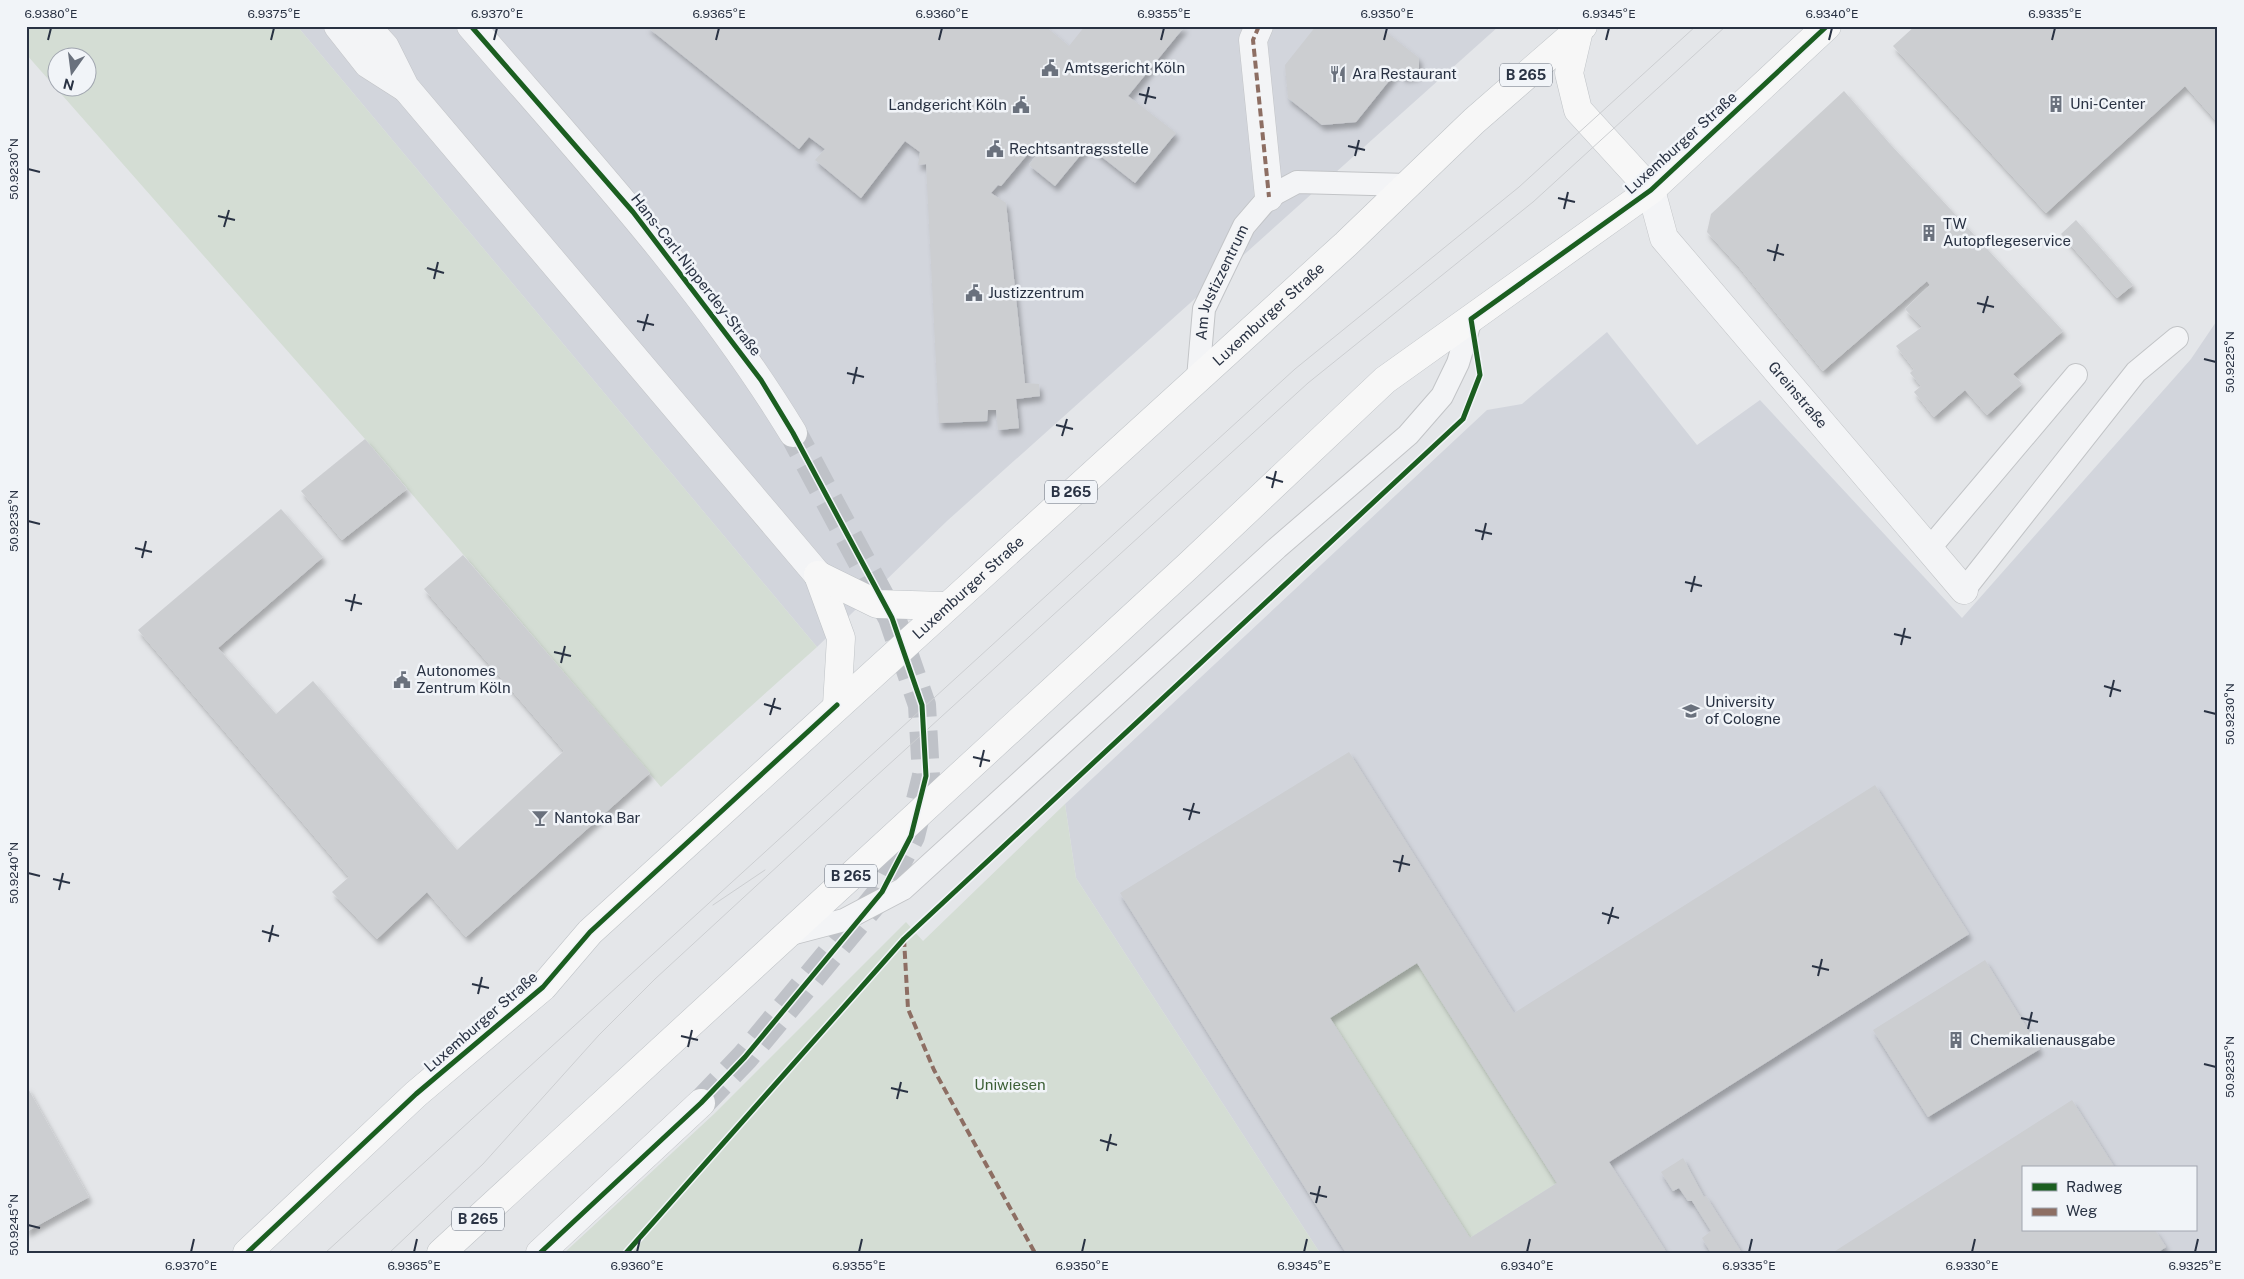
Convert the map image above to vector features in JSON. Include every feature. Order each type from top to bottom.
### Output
[{"type":"main road","name":"Luxemburger Straße","points":[[441,1253],[1181,573],[1385,380],[1651,190],[1827,26]]},
{"type":"main road","name":"Luxemburger Straße","points":[[246,1253],[416,1094],[543,987],[590,932],[945,606],[1198,378],[1408,185],[1474,121],[1581,28]]},
{"type":"main road","name":"B 265","points":[[1581,28],[1569,73],[1578,110],[1651,190]]},
{"type":"main road","points":[[818,575],[877,604],[945,606]]},
{"type":"main road","points":[[818,575],[841,638],[837,705]]},
{"type":"street","points":[[338,26],[368,64],[405,88]]},
{"type":"street","points":[[366,26],[385,47],[405,88],[818,575]]},
{"type":"street","name":"Hans-Carl-Nipperdey-Straße","points":[[471,26],[632,212],[761,380],[793,434]]},
{"type":"street","points":[[1259,26],[1252,40],[1269,196]]},
{"type":"street","name":"Greinstraße","points":[[1651,190],[1664,238],[1964,590]]},
{"type":"street","points":[[540,1253],[701,1103]]},
{"type":"lane","name":"Am Justizzentrum","points":[[1198,378],[1204,308],[1244,226],[1269,196],[1298,182],[1408,185]]},
{"type":"lane","name":"Luxemburger Straße","points":[[787,935],[844,920],[903,889],[1276,548],[1408,435],[1442,396],[1458,364],[1471,320]]},
{"type":"lane","points":[[1964,590],[2136,372],[2177,338]]},
{"type":"lane","points":[[1929,549],[2076,375]]},
{"type":"shaded area","points":[[297,26],[1499,26],[947,521],[817,647]]},
{"type":"shaded area","name":"University of Cologne","points":[[2218,319],[2218,1253],[1320,1253],[1076,878],[1065,804],[1487,410],[1522,404],[1607,332],[1697,445],[1760,400],[1962,618],[2191,359]]},
{"type":"green space","points":[[26,26],[297,26],[817,647],[661,787],[365,439],[65,98],[98,98],[98,48],[48,48],[48,79],[26,54]]},
{"type":"green space","name":"Uniwiesen","points":[[1065,804],[1076,878],[1320,1253],[564,1253],[714,1114],[906,922],[923,941]]},
{"type":"green space","points":[[1417,963],[1557,1183],[1470,1238],[1330,1018]]},
{"type":"building","name":"Justizzentrum","points":[[646,26],[1045,26],[1069,46],[1085,26],[1185,26],[1128,96],[1176,133],[1135,183],[1088,146],[1055,186],[1029,165],[1037,154],[1032,149],[1001,186],[998,185],[991,193],[1006,203],[1025,383],[1039,384],[1040,396],[1016,399],[1019,428],[998,430],[996,410],[988,410],[987,421],[939,423],[926,164],[918,165],[920,152],[905,141],[861,198],[815,160],[825,149],[809,137],[799,149]]},
{"type":"building","points":[[1316,26],[1378,26],[1419,58],[1419,70],[1416,75],[1404,77],[1397,71],[1356,122],[1322,125],[1288,98],[1285,65]]},
{"type":"building","name":"Uni-Center","points":[[1915,26],[2218,26],[2218,123],[2185,86],[2046,213],[1893,46]]},
{"type":"building","points":[[1844,91],[1890,144],[2063,331],[2013,374],[2022,384],[1987,415],[1965,390],[1934,417],[1914,392],[1921,386],[1910,373],[1914,369],[1896,346],[1922,327],[1905,309],[1930,285],[1927,281],[1823,371],[1739,267],[1707,232],[1711,214]]},
{"type":"building","points":[[2076,220],[2133,285],[2117,298],[2061,234]]},
{"type":"building","points":[[365,439],[407,489],[342,540],[301,491]]},
{"type":"building","points":[[281,509],[323,557],[218,648],[276,714],[313,681],[457,850],[564,751],[424,589],[463,555],[650,773],[466,937],[427,892],[377,939],[332,892],[349,877],[138,630]]},
{"type":"building","points":[[1349,752],[1514,1013],[1875,785],[1969,934],[1609,1162],[1667,1253],[1346,1253],[1120,893]],"holes":[[[1417,963],[1557,1183],[1470,1238],[1330,1018]]]},
{"type":"building","name":"Chemikalienausgabe","points":[[1985,960],[2040,1049],[1928,1117],[1873,1030]]},
{"type":"building","points":[[26,1085],[89,1197],[26,1232]]},
{"type":"building","points":[[2072,1100],[2114,1166],[2022,1166],[2022,1232],[2156,1232],[2166,1247],[2157,1253],[1832,1253]]},
{"type":"building","points":[[1683,1158],[1704,1197],[1706,1196],[1742,1253],[1711,1253],[1702,1238],[1711,1231],[1692,1201],[1688,1201],[1679,1188],[1673,1191],[1661,1172]]},
{"type":"tunnel","points":[[701,1103],[745,1057],[882,892],[911,836],[926,776],[922,705],[892,618],[793,433]]},
{"type":"tram line","points":[[325,1253],[1295,369],[1519,187],[1696,26]]},
{"type":"tram line","points":[[389,1253],[483,1164],[599,1035],[655,979],[818,829],[1308,383],[1533,202],[1726,26]]},
{"type":"tram line","points":[[713,905],[765,870]]},
{"type":"marked path","points":[[1259,26],[1253,40],[1269,197]]},
{"type":"marked path","points":[[904,939],[908,1009],[934,1070],[1035,1253]]},
{"type":"cycle path","points":[[471,26],[633,212],[761,380],[793,433],[892,618],[922,705],[926,776],[911,836],[882,892],[745,1057],[701,1103],[540,1253]]},
{"type":"cycle path","points":[[626,1253],[904,939],[1463,419],[1480,375],[1471,319],[1651,190],[1827,26]]},
{"type":"cycle path","points":[[247,1253],[416,1094],[543,987],[590,932],[837,705]]},
{"type":"place","name":"Amtsgericht Köln","points":[[1050,68]]},
{"type":"place","name":"Ara Restaurant","points":[[1338,74]]},
{"type":"place","name":"Uni-Center","points":[[2056,104]]},
{"type":"place","name":"Landgericht Köln","points":[[1021,105]]},
{"type":"place","name":"Rechtsantragsstelle","points":[[995,149]]},
{"type":"place","name":"TW Autopflegeservice","points":[[1929,233]]},
{"type":"place","name":"Justizzentrum","points":[[974,293]]},
{"type":"place","name":"Autonomes Zentrum Köln","points":[[402,680]]},
{"type":"place","name":"University of Cologne","points":[[1691,711]]},
{"type":"place","name":"Nantoka Bar","points":[[540,818]]},
{"type":"place","name":"Chemikalienausgabe","points":[[1956,1040]]}]
